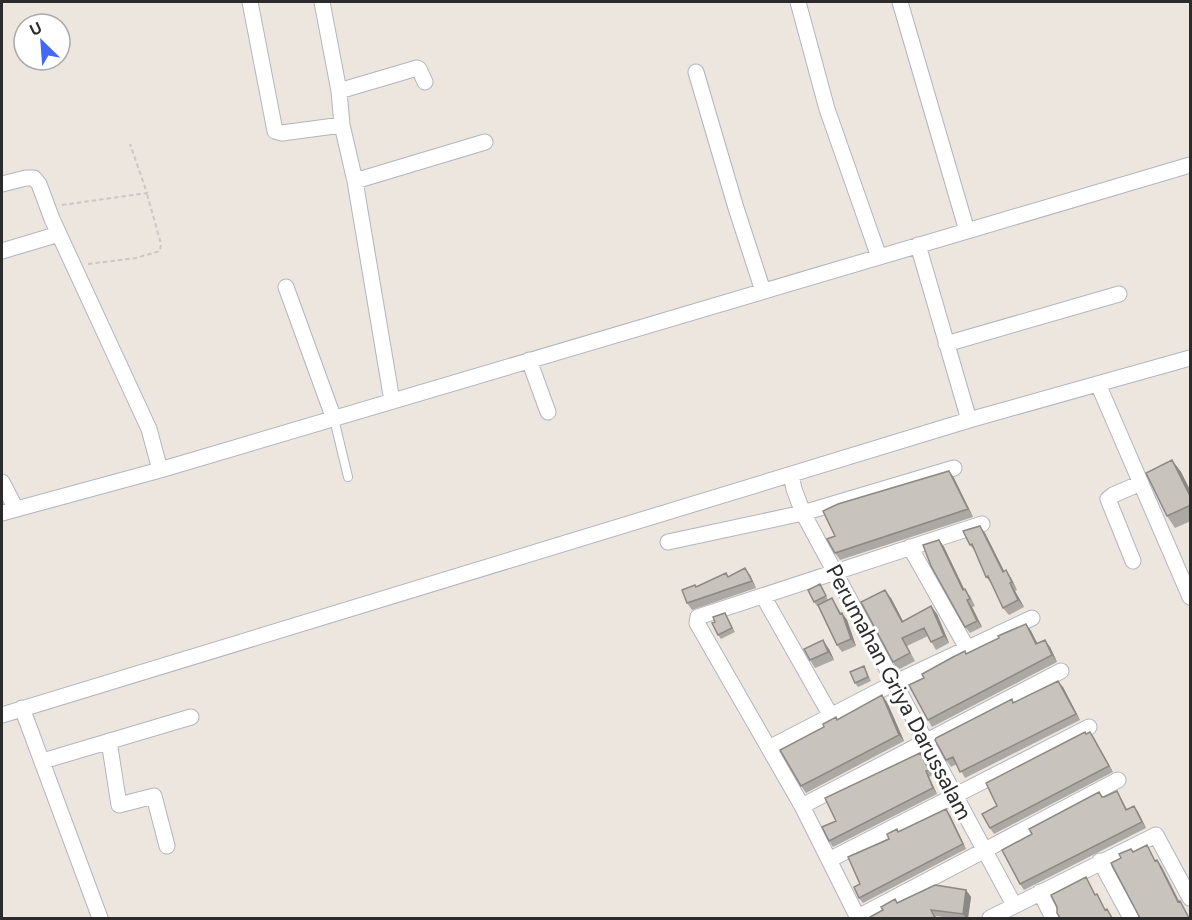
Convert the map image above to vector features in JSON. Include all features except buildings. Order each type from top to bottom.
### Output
[{"type":"street","points":[[250,2],[275,131],[282,133],[342,125]]},
{"type":"street","points":[[322,2],[392,401]]},
{"type":"street","points":[[798,2],[826,109],[879,256]]},
{"type":"street","points":[[900,2],[967,231]]},
{"type":"street","points":[[339,91],[417,68],[425,82]]},
{"type":"street","points":[[696,72],[763,291]]},
{"type":"street","points":[[355,181],[485,142]]},
{"type":"street","points":[[2,482],[9,511],[335,424],[392,401],[533,370],[763,291],[879,256],[922,257],[967,231],[1191,165]]},
{"type":"street","points":[[2,184],[26,178],[34,178],[39,184],[73,266],[149,429],[159,471]]},
{"type":"street","points":[[2,251],[59,234]]},
{"type":"street","points":[[922,257],[969,420]]},
{"type":"street","points":[[286,287],[335,424]]},
{"type":"street","points":[[946,344],[1119,294]]},
{"type":"street","points":[[668,542],[797,495],[969,420],[1191,358]]},
{"type":"street","points":[[533,370],[548,412]]},
{"type":"street","points":[[1098,384],[1191,597]]},
{"type":"street","points":[[2,714],[25,714],[797,495],[954,468]]},
{"type":"street","points":[[1133,561],[1108,499],[1141,483]]},
{"type":"street","name":"Perumahan Griya Darussalam","points":[[797,495],[835,572],[984,850],[1003,914]]},
{"type":"street","points":[[982,524],[698,617],[696,621],[802,806],[858,918],[1118,780]]},
{"type":"street","points":[[910,547],[967,648]]},
{"type":"street","points":[[763,596],[831,716]]},
{"type":"street","points":[[769,748],[894,683],[1032,618]]},
{"type":"street","points":[[802,806],[1061,671]]},
{"type":"street","points":[[25,714],[100,918]]},
{"type":"street","points":[[43,761],[191,717]]},
{"type":"street","points":[[830,860],[1089,727]]},
{"type":"street","points":[[109,741],[119,805],[154,796],[167,846]]},
{"type":"street","points":[[1003,914],[1040,892],[1151,836],[1157,836],[1191,898]]},
{"type":"street","points":[[1100,861],[1131,918]]},
{"type":"street","points":[[1040,892],[1053,918]]},
{"type":"lane","points":[[335,424],[348,477]]},
{"type":"path","points":[[73,266],[136,258],[160,250],[161,244],[147,193],[130,144]]},
{"type":"path","points":[[48,207],[147,193]]}]
